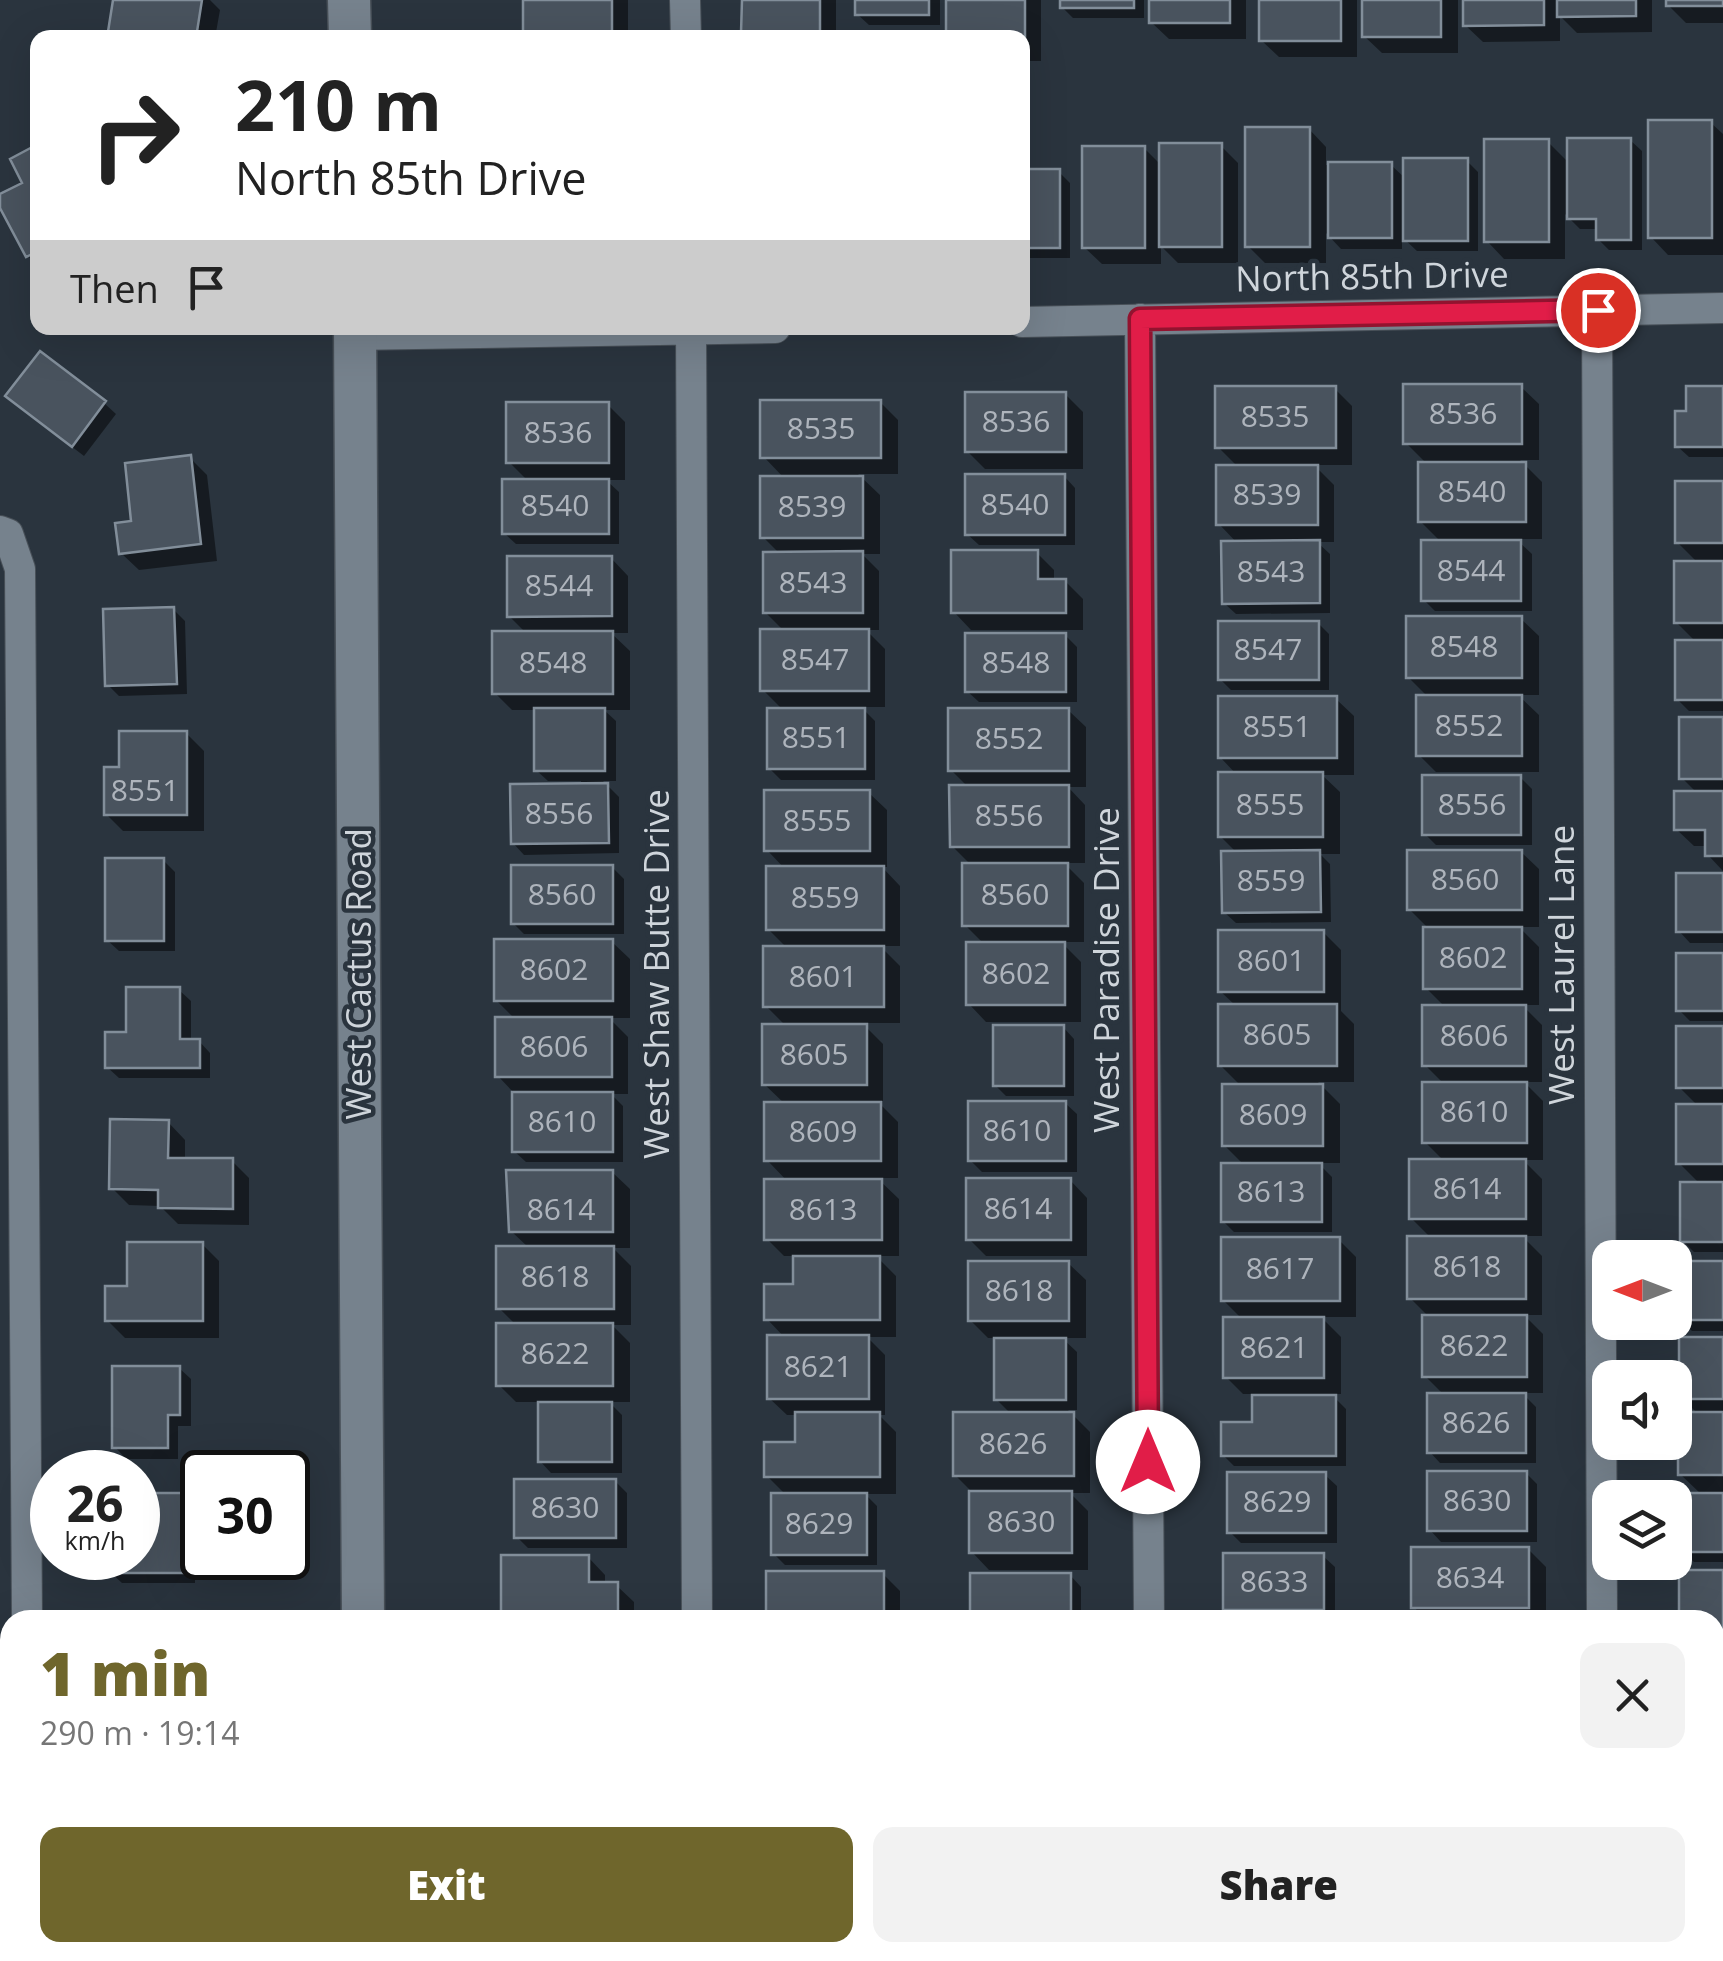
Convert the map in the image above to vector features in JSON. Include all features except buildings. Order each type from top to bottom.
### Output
[{"type":"main road","points":[[349,0],[350,30]]},
{"type":"main road","name":"West Cactus Road","points":[[355,335],[364,1610]]},
{"type":"street","points":[[686,0],[686,30]]},
{"type":"street","name":"North 85th Drive","points":[[1030,322],[1723,308]]},
{"type":"street","name":"West Laurel Lane","points":[[1598,310],[1602,1610]]},
{"type":"street","name":"West Paradise Drive","points":[[1140,319],[1149,1610]]},
{"type":"street","name":"West Shaw Butte Drive","points":[[691,335],[698,1610]]},
{"type":"street","points":[[4,533],[20,569],[28,1610]]},
{"type":"route","points":[[1148,1462],[1140,319],[1598,310]]}]
